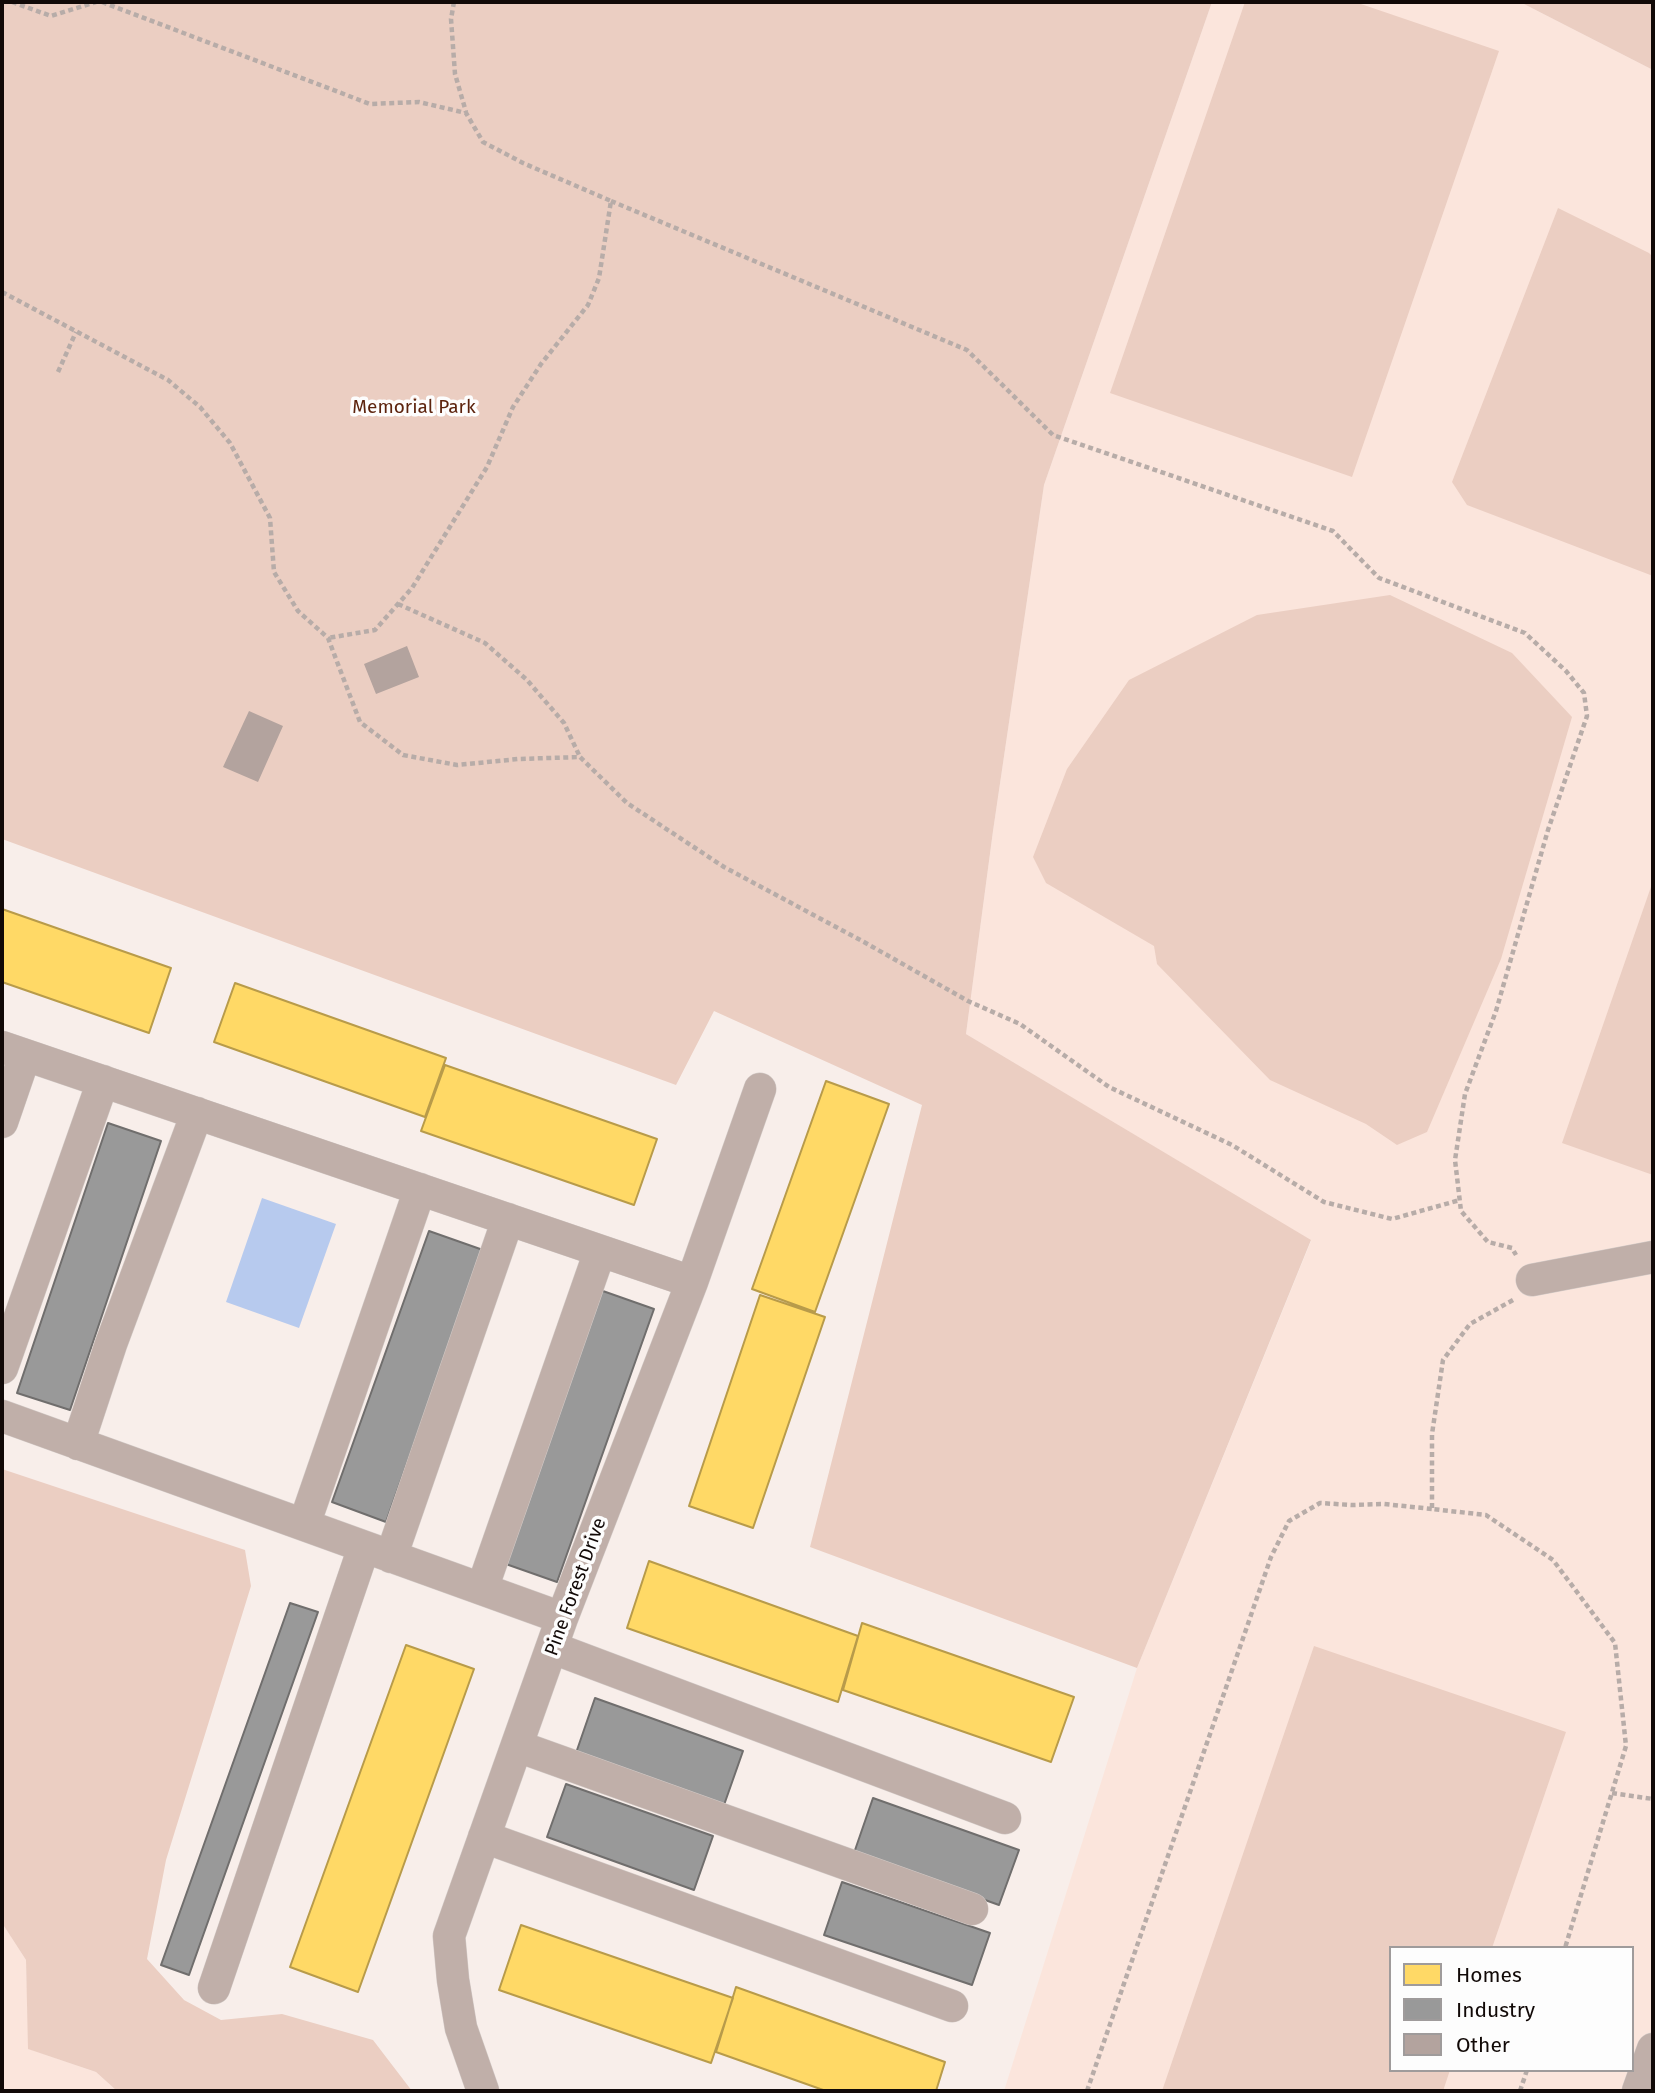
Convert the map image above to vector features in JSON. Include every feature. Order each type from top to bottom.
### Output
[{"type":"street","points":[[2,1122],[14,1051],[692,1282]]},
{"type":"street","points":[[2,1368],[103,1081]]},
{"type":"street","name":"Pine Forest Drive","points":[[483,2091],[461,2028],[449,1936],[562,1618],[692,1282],[760,1089]]},
{"type":"street","points":[[78,1444],[111,1344],[197,1113]]},
{"type":"street","points":[[304,1525],[420,1189]]},
{"type":"street","points":[[214,1988],[377,1552],[508,1219]]},
{"type":"street","points":[[482,1589],[600,1251]]},
{"type":"street","points":[[1532,1280],[1653,1257]]},
{"type":"street","points":[[2,1416],[562,1618]]},
{"type":"street","points":[[553,1648],[1005,1818]]},
{"type":"street","points":[[517,1746],[972,1909]]},
{"type":"street","points":[[484,1837],[952,2006]]},
{"type":"street","points":[[1638,2091],[1653,2049]]},
{"type":"path","points":[[12,2],[51,16],[99,2],[370,104],[419,102],[466,113]]},
{"type":"path","points":[[454,2],[454,74],[466,113],[483,142],[523,163],[967,351],[1053,435],[1334,531],[1379,578],[1525,633],[1566,671],[1584,693],[1587,716],[1548,830],[1496,1011],[1465,1094],[1455,1160],[1461,1211],[1488,1242],[1512,1248],[1532,1280],[1515,1299],[1470,1324],[1443,1360],[1432,1434],[1432,1509]]},
{"type":"path","points":[[328,638],[375,630],[412,588],[487,467],[513,407],[541,364],[588,305],[599,278],[611,201]]},
{"type":"path","points":[[2,292],[167,380],[200,407],[230,443],[270,518],[274,572],[298,611],[328,638],[360,722],[403,755],[457,765],[580,757]]},
{"type":"path","points":[[58,372],[76,332]]},
{"type":"path","points":[[398,604],[485,643],[527,680],[564,723],[580,757],[627,803],[724,867],[968,1001],[1020,1024],[1109,1087],[1232,1145],[1324,1202],[1391,1219],[1460,1200]]},
{"type":"path","points":[[1087,2091],[1271,1557],[1289,1521],[1320,1503],[1384,1504],[1486,1515],[1553,1560],[1615,1643],[1626,1746],[1566,1946]]},
{"type":"path","points":[[1612,1793],[1653,1799]]},
{"type":"path","points":[[1520,2091],[1526,2072]]},
{"type":"shaded area","points":[[1212,2],[1520,2],[1653,70],[1653,2091],[1004,2091],[1137,1668],[1311,1241],[966,1034],[1044,485]]},
{"type":"shaded area","points":[[2,1923],[26,1960],[29,2049],[96,2072],[117,2091],[2,2091]]},
{"type":"green space","name":"Memorial Park","points":[[2,2],[1212,2],[1044,485],[966,1034],[1311,1240],[1137,1668],[810,1547],[922,1105],[714,1011],[676,1085],[2,839]]},
{"type":"green space","points":[[1245,2],[1355,2],[1499,51],[1352,477],[1110,393]]},
{"type":"green space","points":[[1520,2],[1653,2],[1653,70]]},
{"type":"green space","points":[[1558,208],[1653,257],[1653,576],[1467,505],[1452,482]]},
{"type":"green space","points":[[1390,595],[1512,653],[1572,717],[1501,959],[1427,1132],[1397,1145],[1366,1124],[1270,1080],[1157,964],[1154,946],[1046,883],[1033,857],[1067,769],[1129,680],[1257,615]]},
{"type":"green space","points":[[1653,881],[1653,1175],[1562,1143]]},
{"type":"green space","points":[[2,1469],[245,1550],[251,1586],[166,1860],[147,1959],[184,2000],[221,2020],[282,2014],[373,2040],[412,2091],[117,2091],[96,2072],[28,2049],[26,1960],[2,1923]]},
{"type":"green space","points":[[1314,1646],[1566,1732],[1493,1946],[1389,1946],[1389,2072],[1449,2072],[1443,2091],[1162,2091]]},
{"type":"water","points":[[262,1198],[336,1224],[299,1328],[226,1302]]},
{"type":"building: Homes","points":[[2,909],[171,968],[149,1033],[2,982]]},
{"type":"building: Homes","points":[[235,983],[446,1058],[425,1117],[214,1042]]},
{"type":"building: Homes","points":[[445,1065],[657,1139],[634,1205],[421,1131]]},
{"type":"building: Homes","points":[[826,1081],[889,1104],[815,1312],[752,1289]]},
{"type":"building: Homes","points":[[760,1295],[825,1317],[753,1528],[689,1506]]},
{"type":"building: Homes","points":[[649,1561],[858,1636],[838,1702],[627,1628]]},
{"type":"building: Homes","points":[[862,1623],[1074,1697],[1051,1762],[843,1690]]},
{"type":"building: Homes","points":[[406,1645],[474,1669],[358,1992],[290,1967]]},
{"type":"building: Homes","points":[[521,1925],[733,1998],[711,2063],[499,1990]]},
{"type":"building: Homes","points":[[736,1987],[945,2062],[936,2091],[826,2091],[716,2052]]},
{"type":"building: Industry","points":[[108,1123],[161,1141],[70,1410],[17,1393]]},
{"type":"building: Industry","points":[[429,1231],[483,1250],[386,1522],[332,1502]]},
{"type":"building: Industry","points":[[600,1290],[654,1309],[557,1582],[503,1563]]},
{"type":"building: Industry","points":[[290,1603],[318,1612],[189,1975],[161,1965]]},
{"type":"building: Industry","points":[[595,1698],[743,1751],[724,1805],[576,1753]]},
{"type":"building: Industry","points":[[566,1784],[713,1836],[694,1890],[547,1837]]},
{"type":"building: Industry","points":[[873,1798],[1019,1850],[999,1905],[854,1853]]},
{"type":"building: Industry","points":[[842,1882],[990,1933],[972,1985],[824,1935]]},
{"type":"building: Other","points":[[407,646],[419,677],[376,694],[364,664]]},
{"type":"building: Other","points":[[249,711],[283,726],[258,782],[223,767]]}]
